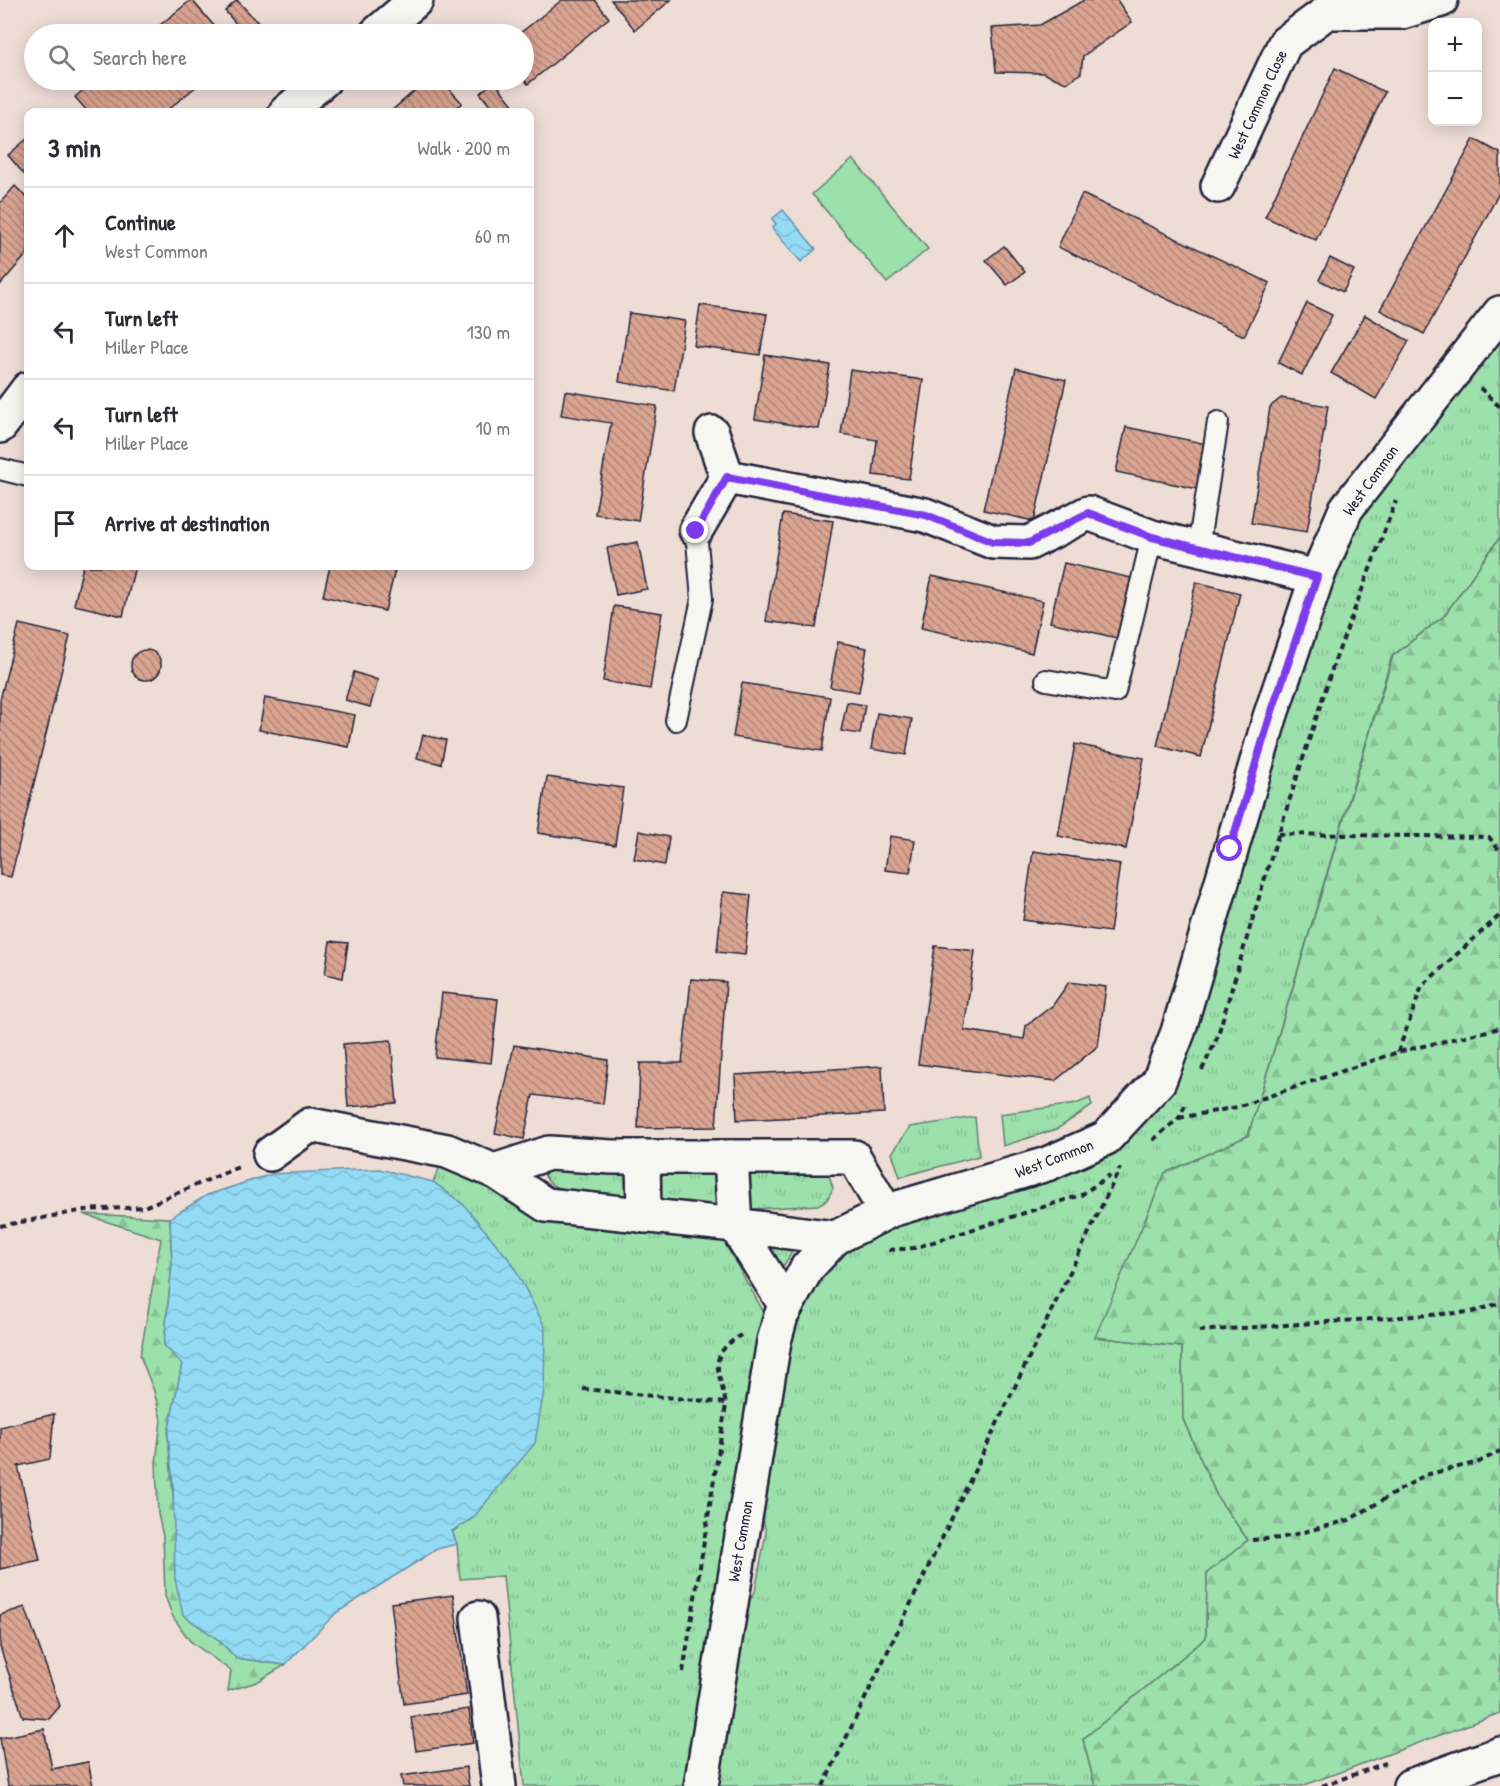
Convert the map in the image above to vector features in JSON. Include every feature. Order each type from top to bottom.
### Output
[{"type":"street","points":[[388,24],[416,0]]},
{"type":"street","name":"West Common Close","points":[[1218,186],[1286,43],[1327,12],[1402,12],[1441,0]]},
{"type":"street","points":[[291,108],[312,90]]},
{"type":"street","name":"West Common","points":[[701,1786],[774,1341],[786,1306],[807,1268],[835,1238],[886,1212],[1047,1164],[1106,1138],[1159,1081],[1178,1032],[1270,717],[1317,577],[1346,509],[1500,313]]},
{"type":"street","points":[[0,426],[24,394]]},
{"type":"street","points":[[696,531],[727,477],[712,433]]},
{"type":"street","points":[[727,477],[926,515],[993,542],[1029,543],[1088,513],[1152,537],[1317,577]]},
{"type":"street","points":[[270,1154],[310,1125],[447,1151],[494,1171],[546,1204],[835,1238]]},
{"type":"street","points":[[494,1171],[549,1153],[643,1157],[854,1157],[886,1212]]},
{"type":"street","points":[[643,1157],[644,1215]]},
{"type":"street","points":[[731,1157],[735,1225],[786,1306]]},
{"type":"street","points":[[478,1618],[499,1786]]},
{"type":"street","points":[[1410,1786],[1500,1754]]},
{"type":"lane","points":[[1197,548],[1218,422]]},
{"type":"lane","points":[[0,469],[24,475]]},
{"type":"lane","points":[[676,720],[702,598],[696,531]]},
{"type":"lane","points":[[1046,680],[1115,692],[1152,537]]},
{"type":"path","points":[[1473,391],[1483,379]]},
{"type":"path","points":[[1478,386],[1500,407]]},
{"type":"path","points":[[1198,1078],[1217,1038],[1278,834],[1334,663],[1400,491]]},
{"type":"path","points":[[1278,834],[1489,837],[1500,851]]},
{"type":"path","points":[[1398,1052],[1422,986],[1500,915]]},
{"type":"path","points":[[1188,1098],[1179,1118],[1237,1107],[1398,1052],[1500,1028]]},
{"type":"path","points":[[0,1226],[85,1210],[144,1207],[270,1154]]},
{"type":"path","points":[[823,1786],[1121,1168],[1081,1195],[914,1248],[878,1251]]},
{"type":"path","points":[[1199,1331],[1472,1312],[1500,1303]]},
{"type":"path","points":[[682,1678],[726,1403],[716,1364],[720,1351],[741,1335],[774,1341]]},
{"type":"path","points":[[583,1389],[726,1403]]},
{"type":"path","points":[[1252,1540],[1281,1538],[1349,1520],[1425,1475],[1479,1462],[1500,1451]]},
{"type":"green space","points":[[853,159],[928,249],[887,283],[812,194]]},
{"type":"green space","points":[[1500,331],[1500,537],[1444,616],[1392,656],[1248,1136],[1165,1173],[1096,1337],[1182,1347],[1183,1419],[1218,1498],[1248,1540],[1207,1573],[1206,1638],[1083,1739],[1095,1786],[714,1786],[736,1620],[755,1592],[766,1533],[757,1492],[794,1331],[809,1293],[827,1268],[845,1250],[893,1220],[1133,1129],[1288,683],[1354,525]]},
{"type":"green space","points":[[1500,537],[1500,1713],[1302,1786],[1095,1786],[1083,1739],[1206,1638],[1207,1573],[1248,1540],[1218,1498],[1183,1419],[1182,1347],[1095,1337],[1165,1173],[1248,1136],[1393,656],[1444,616]]},
{"type":"green space","points":[[1090,1098],[1092,1106],[1057,1129],[1003,1146],[1000,1114],[1076,1104]]},
{"type":"green space","points":[[975,1117],[979,1156],[900,1177],[892,1153],[910,1127]]},
{"type":"green space","points":[[634,1164],[635,1204],[565,1192],[546,1178],[544,1168]]},
{"type":"green space","points":[[714,1165],[724,1207],[659,1208],[655,1170]]},
{"type":"green space","points":[[440,1167],[490,1184],[722,1239],[766,1316],[690,1786],[524,1786],[503,1576],[460,1579],[457,1544],[452,1532],[473,1518],[464,1205],[433,1182]]},
{"type":"green space","points":[[748,1168],[822,1169],[829,1175],[833,1188],[827,1200],[818,1205],[753,1209],[748,1207]]},
{"type":"green space","points":[[83,1214],[170,1218],[172,1264],[164,1345],[182,1364],[168,1434],[183,1615],[219,1640],[236,1658],[285,1665],[257,1682],[228,1691],[231,1671],[190,1641],[173,1617],[165,1596],[163,1536],[158,1514],[156,1463],[161,1420],[154,1391],[140,1356],[161,1239]]},
{"type":"green space","points":[[759,1234],[796,1246],[784,1265],[779,1266]]},
{"type":"water","points":[[783,210],[816,249],[801,262],[772,228],[776,224],[772,219]]},
{"type":"water","points":[[379,1169],[433,1182],[464,1205],[512,1263],[545,1327],[544,1390],[535,1443],[473,1518],[452,1531],[457,1544],[437,1549],[336,1613],[285,1665],[236,1658],[219,1640],[183,1615],[175,1579],[173,1484],[168,1434],[182,1364],[164,1345],[172,1264],[170,1218],[207,1195],[272,1174]]},
{"type":"building","points":[[191,0],[212,24],[161,24]]},
{"type":"building","points":[[237,0],[259,24],[236,24],[225,11]]},
{"type":"building","points":[[562,0],[595,0],[609,18],[534,79],[534,24],[532,24]]},
{"type":"building","points":[[611,0],[671,0],[635,30]]},
{"type":"building","points":[[1084,0],[1117,0],[1132,22],[1083,56],[1081,73],[1066,83],[1043,73],[996,72],[992,28],[1040,25]]},
{"type":"building","points":[[1335,68],[1385,92],[1316,240],[1265,217]]},
{"type":"building","points":[[83,90],[192,90],[170,108],[85,108],[75,97]]},
{"type":"building","points":[[415,90],[450,90],[462,103],[455,108],[395,108]]},
{"type":"building","points":[[484,90],[501,90],[516,108],[492,108],[480,93]]},
{"type":"building","points":[[1474,139],[1500,153],[1500,191],[1424,334],[1380,310]]},
{"type":"building","points":[[24,141],[24,174],[8,155]]},
{"type":"building","points":[[15,186],[24,195],[24,258],[0,285],[0,203]]},
{"type":"building","points":[[1082,194],[1270,283],[1244,336],[1058,247]]},
{"type":"building","points":[[1004,246],[1025,272],[1007,285],[986,260]]},
{"type":"building","points":[[1330,258],[1354,270],[1343,292],[1319,280]]},
{"type":"building","points":[[1307,303],[1332,315],[1302,375],[1278,363]]},
{"type":"building","points":[[700,305],[767,314],[760,355],[694,346]]},
{"type":"building","points":[[629,313],[685,321],[674,391],[619,382]]},
{"type":"building","points":[[1365,315],[1409,341],[1376,399],[1331,373]]},
{"type":"building","points":[[765,355],[830,365],[819,429],[755,419]]},
{"type":"building","points":[[1016,368],[1066,380],[1034,521],[983,510]]},
{"type":"building","points":[[850,370],[923,380],[909,479],[873,475],[877,440],[841,434]]},
{"type":"building","points":[[565,391],[657,406],[638,521],[595,514],[611,423],[561,415]]},
{"type":"building","points":[[1281,398],[1328,406],[1307,532],[1251,523],[1270,407]]},
{"type":"building","points":[[1126,427],[1207,444],[1198,489],[1116,472]]},
{"type":"building","points":[[783,514],[833,521],[816,628],[766,621]]},
{"type":"building","points":[[638,542],[647,589],[616,595],[607,548]]},
{"type":"building","points":[[1064,563],[1136,579],[1121,639],[1050,622]]},
{"type":"building","points":[[82,570],[134,570],[123,616],[74,605]]},
{"type":"building","points":[[329,570],[395,570],[385,611],[323,596]]},
{"type":"building","points":[[932,576],[1043,601],[1032,653],[921,628]]},
{"type":"building","points":[[1196,582],[1240,593],[1201,757],[1157,746]]},
{"type":"building","points":[[614,606],[662,613],[650,689],[603,681]]},
{"type":"building","points":[[19,624],[70,636],[11,877],[0,875],[0,700]]},
{"type":"building","points":[[838,642],[867,648],[859,692],[830,687]]},
{"type":"building","points":[[146,650],[157,654],[161,665],[157,676],[146,680],[135,676],[131,665],[135,654]]},
{"type":"building","points":[[354,672],[378,680],[370,707],[345,700]]},
{"type":"building","points":[[742,683],[830,697],[822,751],[733,737]]},
{"type":"building","points":[[265,698],[355,715],[349,747],[259,730]]},
{"type":"building","points":[[847,702],[865,705],[860,734],[841,731]]},
{"type":"building","points":[[877,713],[912,719],[906,755],[871,749]]},
{"type":"building","points":[[423,735],[446,740],[441,764],[417,758]]},
{"type":"building","points":[[1075,744],[1144,758],[1126,849],[1058,836]]},
{"type":"building","points":[[547,777],[623,788],[615,845],[538,833]]},
{"type":"building","points":[[639,831],[669,837],[665,865],[634,859]]},
{"type":"building","points":[[890,836],[915,840],[910,873],[885,870]]},
{"type":"building","points":[[1033,851],[1120,864],[1110,932],[1023,920]]},
{"type":"building","points":[[723,892],[751,895],[745,955],[717,952]]},
{"type":"building","points":[[330,941],[348,943],[343,978],[325,974]]},
{"type":"building","points":[[935,946],[975,951],[964,1030],[1024,1039],[1026,1026],[1053,1005],[1069,982],[1106,987],[1098,1046],[1055,1081],[918,1064]]},
{"type":"building","points":[[691,979],[726,982],[716,1127],[638,1128],[640,1063],[682,1063]]},
{"type":"building","points":[[442,993],[498,999],[491,1063],[435,1057]]},
{"type":"building","points":[[391,1040],[397,1103],[348,1107],[343,1044]]},
{"type":"building","points":[[514,1045],[608,1060],[603,1104],[533,1095],[524,1139],[495,1133]]},
{"type":"building","points":[[882,1066],[884,1113],[737,1120],[735,1075]]},
{"type":"building","points":[[54,1414],[50,1459],[18,1466],[40,1560],[0,1569],[0,1427]]},
{"type":"building","points":[[453,1595],[467,1695],[404,1704],[391,1603]]},
{"type":"building","points":[[25,1607],[60,1706],[49,1719],[23,1717],[0,1647],[0,1615]]},
{"type":"building","points":[[469,1709],[473,1743],[416,1751],[411,1717]]},
{"type":"building","points":[[44,1729],[52,1769],[88,1762],[93,1786],[8,1786],[0,1738]]},
{"type":"building","points":[[466,1767],[469,1786],[403,1786],[401,1776]]},
{"type":"route","points":[[696,531],[727,477],[926,515],[993,542],[1029,543],[1088,513],[1152,537],[1317,577],[1270,717],[1230,849]]}]
